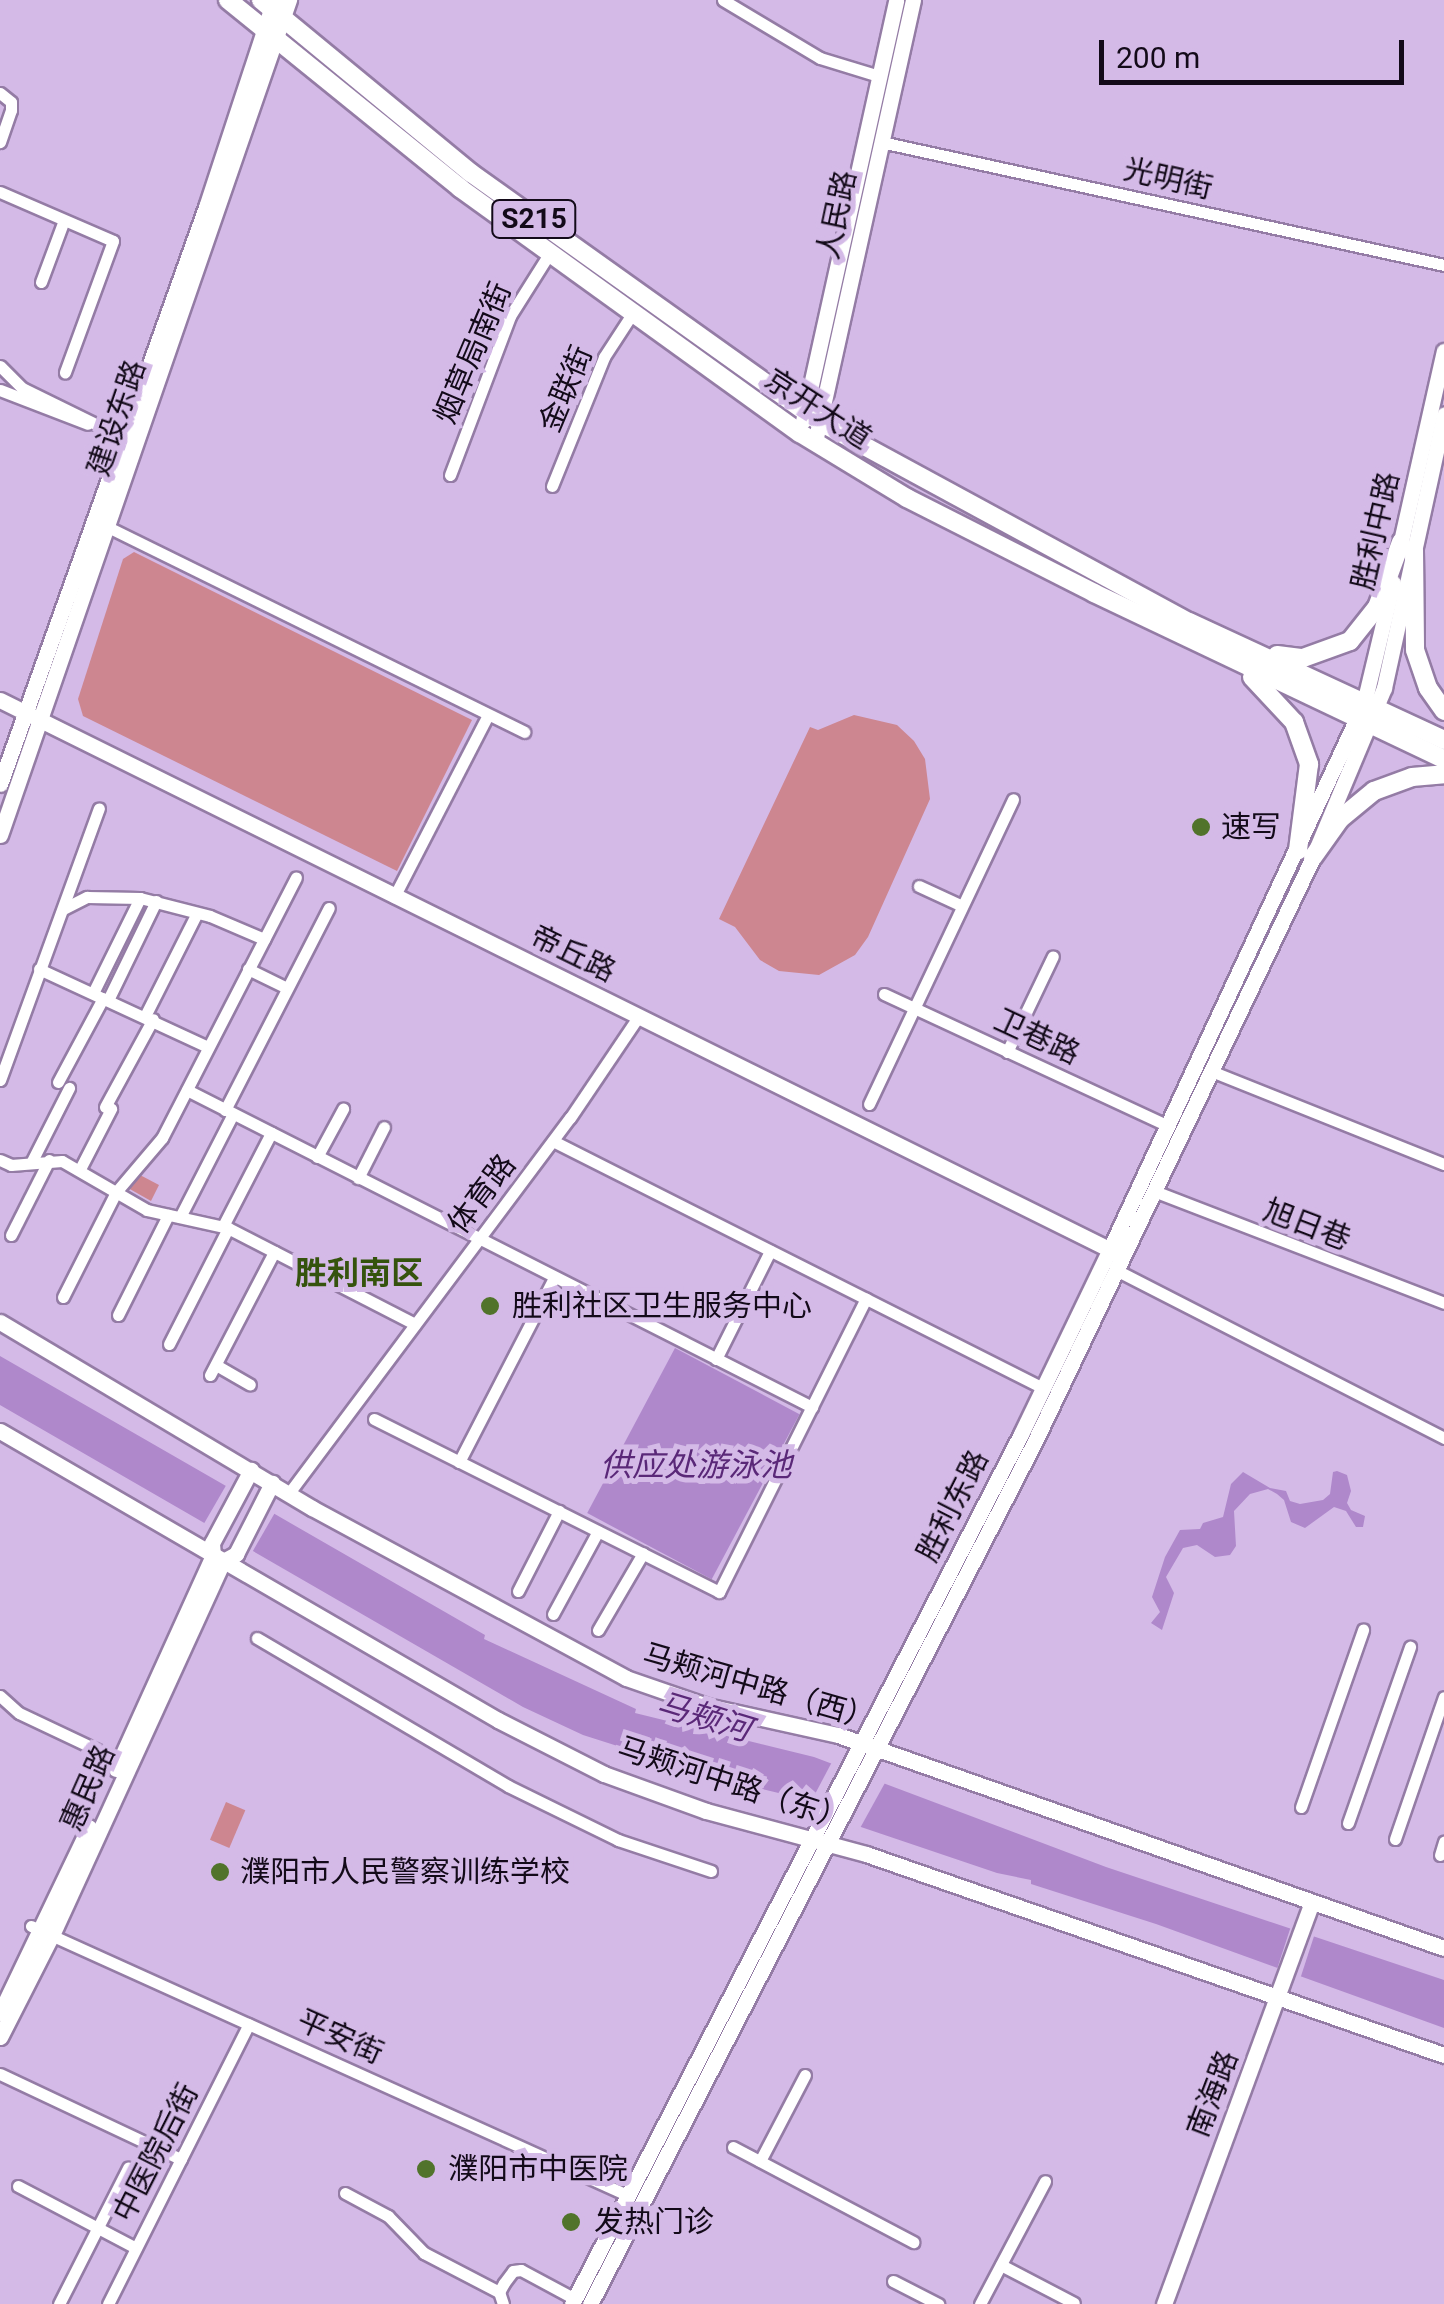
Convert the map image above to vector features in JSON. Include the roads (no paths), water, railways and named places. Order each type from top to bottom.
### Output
[{"type":"main road","name":"京开大道","points":[[228,0],[549,254],[807,438],[907,498],[1236,664],[1366,715],[1444,740]]},
{"type":"main road","name":"京开大道","points":[[273,7],[472,173],[813,417],[1189,622],[1260,654],[1444,759]]},
{"type":"main road","points":[[1260,654],[1303,658],[1350,641],[1377,606],[1408,546]]},
{"type":"main road","points":[[1408,546],[1415,650],[1428,688],[1444,711]]},
{"type":"main road","points":[[1236,664],[1284,706],[1302,742],[1310,787],[1306,853]]},
{"type":"main road","points":[[1306,853],[1374,790],[1412,777],[1444,774]]},
{"type":"street","name":"建设东路","points":[[0,835],[108,527],[272,35],[273,7],[289,0]]},
{"type":"street","points":[[723,0],[820,58],[879,76]]},
{"type":"street","name":"人民路","points":[[813,417],[896,0]]},
{"type":"street","name":"人民路","points":[[807,438],[882,142],[913,0]]},
{"type":"street","name":"建设东路","points":[[0,784],[272,35]]},
{"type":"street","points":[[0,93],[11,102],[0,142]]},
{"type":"street","name":"光明街","points":[[882,142],[1444,266]]},
{"type":"street","points":[[0,192],[63,223],[112,241],[66,372]]},
{"type":"street","points":[[40,282],[63,223]]},
{"type":"street","name":"烟草局南街","points":[[450,474],[510,316],[549,254]]},
{"type":"street","name":"金联街","points":[[552,486],[604,358],[632,314]]},
{"type":"street","name":"胜利中路","points":[[1408,546],[1444,351]]},
{"type":"street","points":[[2,380],[124,438]]},
{"type":"street","name":"胜利中路","points":[[1366,715],[1444,414]]},
{"type":"street","points":[[108,527],[524,732]]},
{"type":"street","name":"帝丘路","points":[[0,700],[1116,1258]]},
{"type":"street","points":[[394,897],[488,715]]},
{"type":"street","name":"胜利东路","points":[[867,1751],[1043,1388],[1154,1191],[1366,715]]},
{"type":"street","points":[[869,1104],[1013,799]]},
{"type":"street","points":[[0,1080],[99,808]]},
{"type":"street","name":"胜利东路","points":[[579,2302],[867,1751],[1027,1456],[1116,1258],[1168,1126],[1306,853]]},
{"type":"street","points":[[62,1297],[116,1192],[162,1138],[296,877]]},
{"type":"street","points":[[919,886],[962,906]]},
{"type":"street","points":[[63,909],[87,898],[140,898],[197,912],[264,939]]},
{"type":"street","points":[[32,1161],[140,898]]},
{"type":"street","points":[[101,997],[156,901]]},
{"type":"street","points":[[118,1316],[229,1112],[329,908]]},
{"type":"street","points":[[80,1169],[197,912]]},
{"type":"street","points":[[1008,1052],[1052,956]]},
{"type":"street","points":[[39,969],[208,1047]]},
{"type":"street","points":[[248,969],[287,988]]},
{"type":"street","name":"卫巷路","points":[[884,994],[1168,1126]]},
{"type":"street","name":"体育路","points":[[289,1493],[553,1141],[638,1016]]},
{"type":"street","points":[[1210,1071],[1444,1164]]},
{"type":"street","points":[[186,1090],[812,1408]]},
{"type":"street","points":[[318,1157],[343,1109]]},
{"type":"street","points":[[358,1178],[384,1127]]},
{"type":"street","points":[[169,1344],[271,1133]]},
{"type":"street","points":[[553,1141],[1043,1388]]},
{"type":"street","points":[[0,1160],[12,1165],[49,1160],[80,1169],[147,1210],[225,1227],[415,1324]]},
{"type":"street","points":[[11,1234],[49,1160]]},
{"type":"street","name":"旭日巷","points":[[1154,1191],[1444,1302]]},
{"type":"street","points":[[716,1359],[770,1251]]},
{"type":"street","points":[[250,1385],[213,1370],[274,1252]]},
{"type":"street","points":[[1116,1258],[1444,1438]]},
{"type":"street","points":[[459,1462],[554,1278]]},
{"type":"street","points":[[374,1420],[719,1592],[866,1299]]},
{"type":"street","name":"马颊河中路（西）","points":[[0,1322],[270,1486],[626,1678],[707,1706],[867,1751],[1444,1948]]},
{"type":"street","name":"马颊河中路（东）","points":[[0,1431],[221,1553],[568,1757],[706,1811],[866,1854],[1281,1991],[1444,2056]]},
{"type":"street","points":[[221,1553],[249,1474]]},
{"type":"street","points":[[221,1553],[270,1486]]},
{"type":"street","points":[[518,1591],[558,1511]]},
{"type":"street","points":[[554,1614],[598,1530]]},
{"type":"street","name":"惠民路","points":[[0,2013],[124,1763],[221,1553]]},
{"type":"street","points":[[598,1630],[643,1553]]},
{"type":"street","points":[[1301,1808],[1362,1630]]},
{"type":"street","points":[[256,1638],[508,1786],[618,1840],[712,1871]]},
{"type":"street","points":[[1348,1823],[1410,1647]]},
{"type":"street","points":[[0,1696],[20,1713],[124,1763]]},
{"type":"street","points":[[1395,1839],[1444,1698]]},
{"type":"street","name":"胜利东路","points":[[579,2302],[627,2195],[819,1843]]},
{"type":"street","name":"南海路","points":[[1164,2304],[1312,1902]]},
{"type":"street","name":"惠民路","points":[[0,2037],[41,1931]]},
{"type":"street","name":"平安街","points":[[41,1931],[627,2195]]},
{"type":"street","name":"中医院后街","points":[[108,2304],[249,2024]]},
{"type":"street","points":[[0,2074],[181,2159]]},
{"type":"street","points":[[760,2162],[804,2075]]},
{"type":"street","points":[[733,2147],[913,2242]]},
{"type":"street","points":[[58,2304],[128,2168]]},
{"type":"street","points":[[980,2304],[1045,2181]]},
{"type":"street","points":[[18,2186],[136,2248]]},
{"type":"street","points":[[345,2193],[388,2216],[424,2254],[501,2298],[507,2277],[521,2270],[579,2302]]},
{"type":"street","points":[[1000,2264],[1074,2303]]},
{"type":"street","points":[[893,2281],[938,2304]]},
{"type":"water","name":"供应处游泳池","points":[[675,1348],[799,1414],[712,1579],[587,1513]]},
{"type":"water","points":[[0,1356],[485,1635],[484,1639],[636,1709],[635,1713],[814,1757],[1106,1867],[1444,1980],[1444,2028],[1156,1924],[1031,1884],[1031,1880],[997,1873],[790,1803],[791,1796],[673,1768],[674,1764],[583,1735],[523,1707],[0,1405]]},
{"type":"water","points":[[1243,1472],[1270,1488],[1286,1491],[1290,1501],[1300,1504],[1323,1500],[1330,1494],[1333,1472],[1347,1475],[1351,1491],[1347,1503],[1351,1510],[1365,1516],[1363,1527],[1356,1527],[1346,1511],[1334,1507],[1305,1528],[1291,1522],[1284,1500],[1277,1494],[1268,1489],[1250,1494],[1234,1511],[1236,1546],[1230,1555],[1215,1557],[1197,1545],[1183,1548],[1166,1577],[1174,1593],[1162,1630],[1151,1623],[1160,1612],[1152,1597],[1165,1557],[1180,1530],[1200,1529],[1203,1523],[1223,1517],[1231,1484]]},
{"type":"place","name":"速写","points":[[1201,827]]},
{"type":"place","name":"胜利社区卫生服务中心","points":[[490,1306]]},
{"type":"place","name":"濮阳市人民警察训练学校","points":[[220,1872]]},
{"type":"place","name":"濮阳市中医院","points":[[426,2169]]},
{"type":"place","name":"发热门诊","points":[[571,2222]]},
{"type":"district","name":"胜利南区","points":[[359,1273]]},
{"type":"water label","name":"马颊河","points":[[704,1717]]}]
